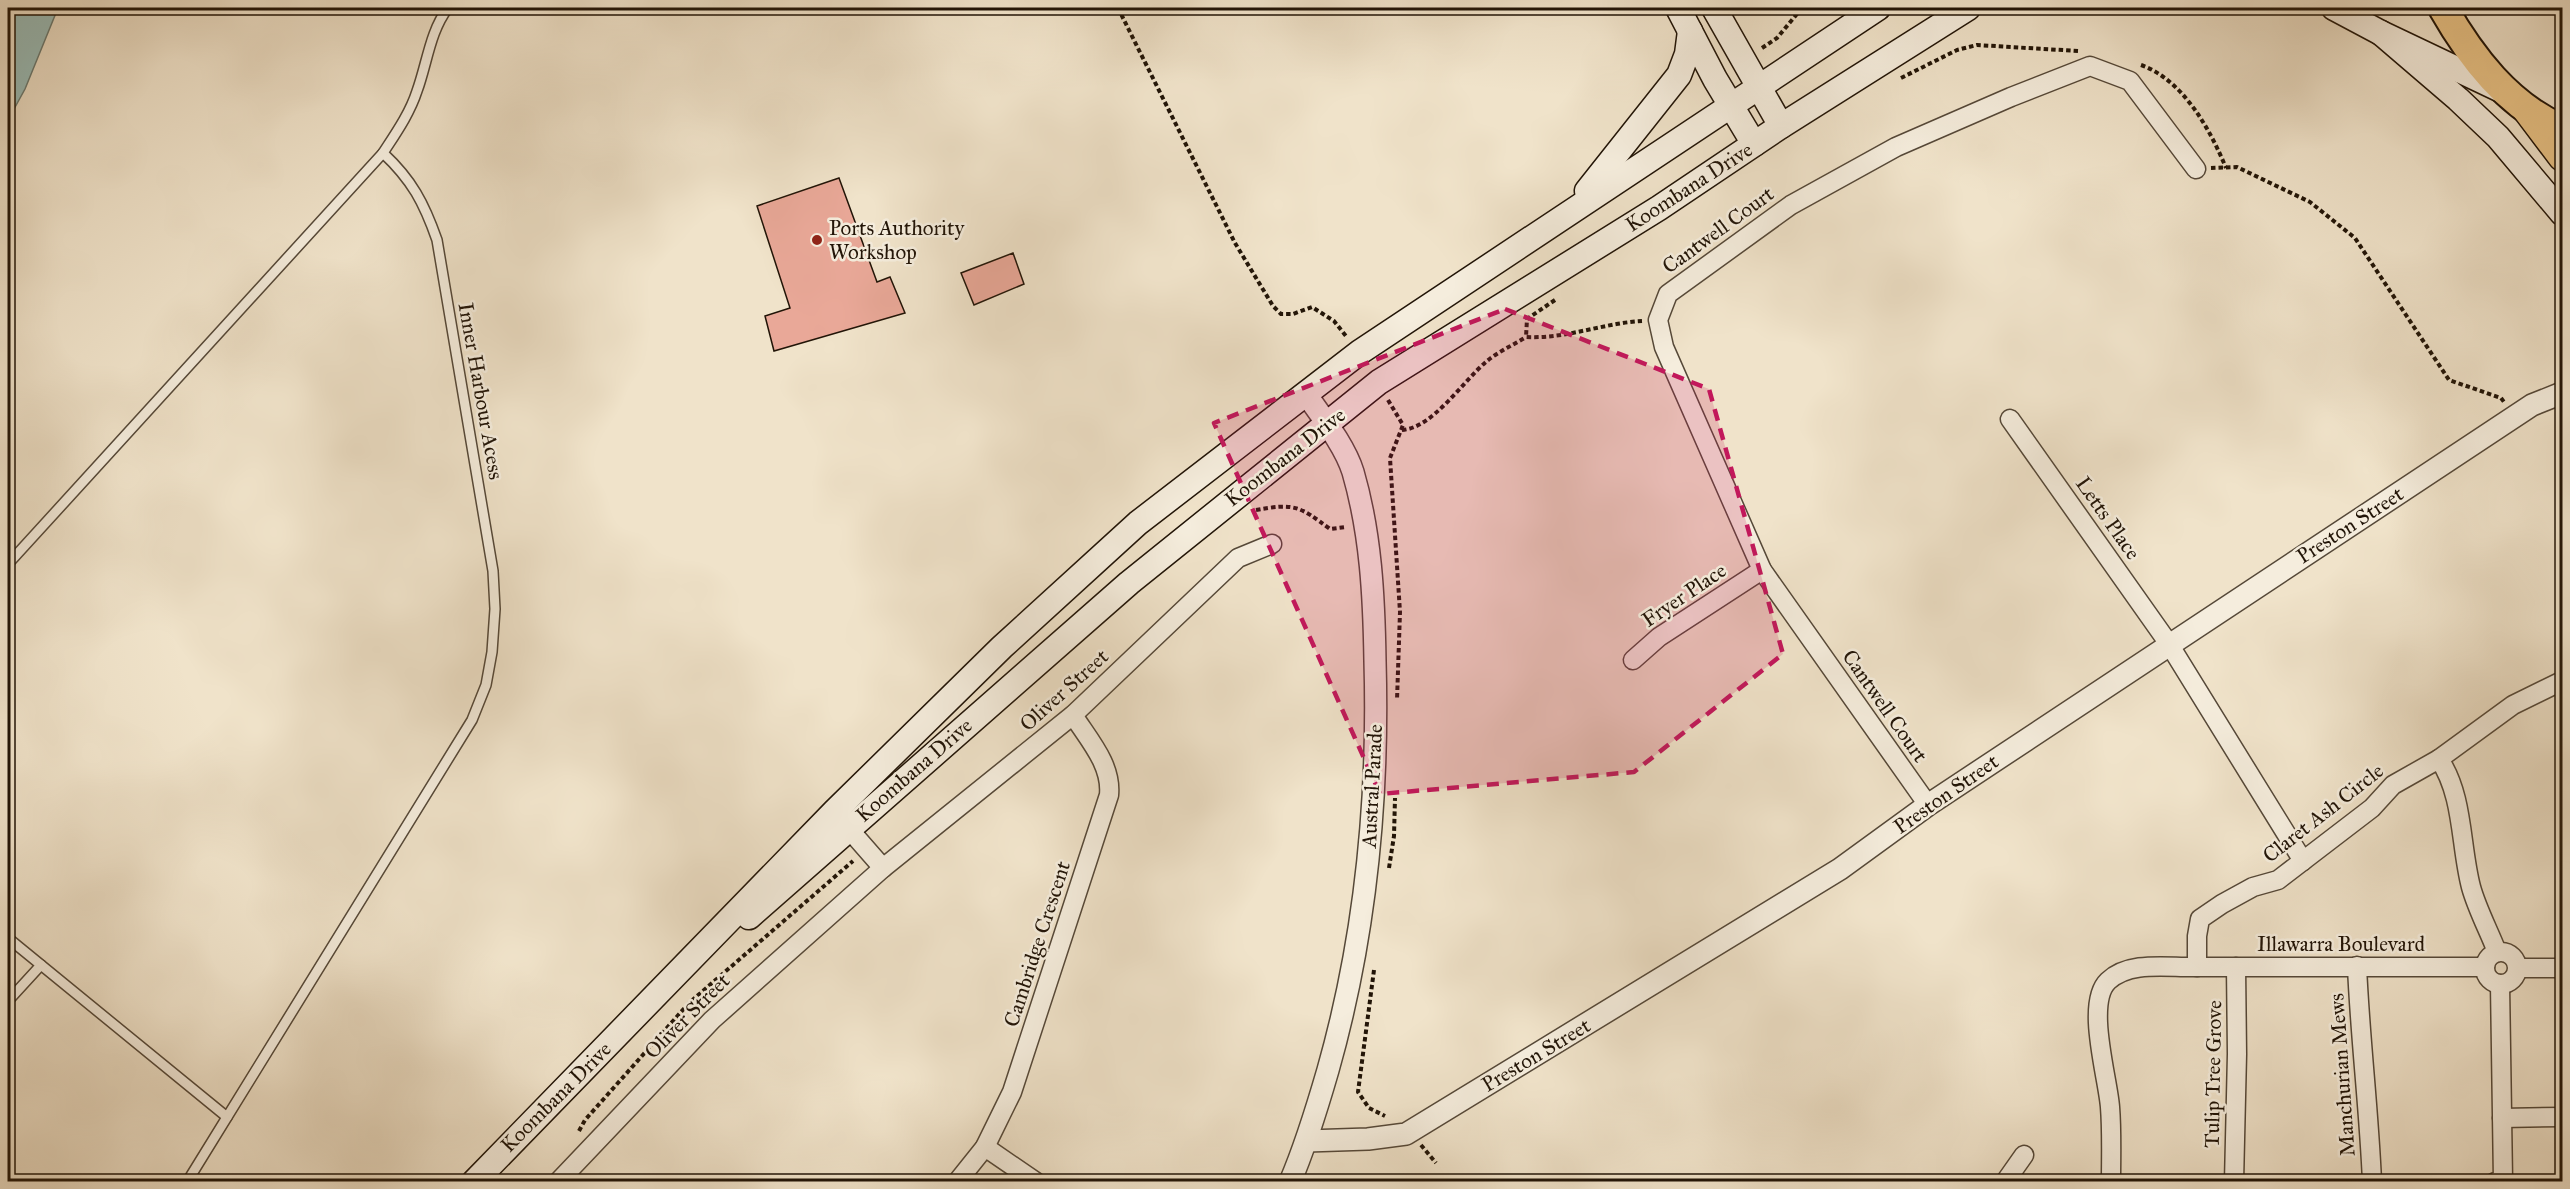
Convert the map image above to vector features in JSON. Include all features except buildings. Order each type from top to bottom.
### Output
[{"type":"highway","points":[[2443,8],[2462,42],[2493,80],[2516,100],[2562,129]]},
{"type":"main road","points":[[1678,8],[1730,105],[1754,144]]},
{"type":"main road","points":[[1714,8],[1781,126]]},
{"type":"main road","name":"Koombana Drive","points":[[841,819],[1002,647],[1138,523],[1360,352],[1759,86],[1869,8]]},
{"type":"main road","name":"Koombana Drive","points":[[474,1182],[489,1164],[664,988],[763,882],[1378,382],[1659,208],[1781,126],[1968,8]]},
{"type":"main road","points":[[2334,8],[2516,100],[2562,158]]},
{"type":"main road","points":[[1573,210],[1679,75],[1687,54],[1690,31]]},
{"type":"main road","points":[[2381,33],[2458,99],[2498,137],[2562,213]]},
{"type":"street","name":"Cantwell Court","points":[[1928,806],[1762,570],[1664,347],[1658,320],[1668,294],[1791,205],[1896,147],[2011,97],[2090,66],[2130,81],[2196,169]]},
{"type":"street","name":"Preston Street","points":[[1307,1141],[1368,1139],[1406,1134],[1840,869],[1928,806],[2169,644],[2517,415],[2548,397],[2562,393]]},
{"type":"street","name":"Austral Parade","points":[[1290,1182],[1307,1141],[1353,972],[1365,892],[1373,807],[1377,718],[1371,562],[1364,524],[1352,470],[1327,424],[1306,394]]},
{"type":"street","name":"Letts Place","points":[[2010,419],[2169,644],[2303,861]]},
{"type":"street","name":"Oliver Street","points":[[558,1182],[712,1020],[883,868],[1073,715],[1238,558],[1272,544]]},
{"type":"street","name":"Fryer Place","points":[[1633,660],[1659,637],[1762,570]]},
{"type":"street","name":"Claret Ash Circle","points":[[2197,967],[2197,936],[2200,920],[2222,904],[2253,887],[2278,880],[2372,808],[2393,785],[2439,759],[2513,705],[2562,681]]},
{"type":"street","name":"Cambridge Crescent","points":[[957,1182],[985,1147],[1012,1092],[1109,795],[1110,782],[1104,763],[1073,715]]},
{"type":"street","points":[[2439,759],[2450,775],[2456,796],[2472,891],[2497,951]]},
{"type":"street","points":[[841,819],[883,868]]},
{"type":"street","points":[[2497,951],[2490,956],[2485,967],[2489,979],[2500,984],[2510,982],[2518,968]]},
{"type":"street","points":[[2497,951],[2512,955],[2518,968]]},
{"type":"street","name":"Manchurian Mews","points":[[2357,966],[2372,1182]]},
{"type":"street","points":[[2111,1182],[2111,1123],[2109,1094],[2102,1062],[2100,992],[2109,981],[2126,970],[2197,967]]},
{"type":"street","name":"Illawarra Boulevard","points":[[2197,967],[2485,967]]},
{"type":"street","name":"Tulip Tree Grove","points":[[2234,1182],[2237,1054],[2236,967]]},
{"type":"street","points":[[2518,968],[2562,968]]},
{"type":"street","points":[[2495,1182],[2503,1180],[2500,984]]},
{"type":"street","points":[[2502,1118],[2562,1118]]},
{"type":"street","points":[[985,1147],[1036,1182]]},
{"type":"street","points":[[2005,1182],[2024,1155]]},
{"type":"lane","points":[[8,564],[383,153],[417,93],[430,45],[448,8]]},
{"type":"lane","name":"Inner Harbour Acess","points":[[188,1182],[472,720],[486,685],[492,652],[495,609],[493,571],[437,240],[425,206],[415,189],[383,153]]},
{"type":"lane","points":[[8,938],[227,1117]]},
{"type":"lane","points":[[8,1001],[41,965]]},
{"type":"path","points":[[1118,8],[1235,243],[1273,306],[1281,314],[1293,314],[1312,307],[1334,321],[1360,352]]},
{"type":"path","points":[[1761,48],[1773,41],[1802,8]]},
{"type":"path","points":[[1773,41],[1778,49]]},
{"type":"path","points":[[2196,169],[2237,167],[2310,202],[2355,238],[2449,380],[2500,398],[2517,415]]},
{"type":"path","points":[[1526,337],[1527,318],[1557,299]]},
{"type":"path","points":[[1401,430],[1411,430],[1438,411],[1487,361],[1526,337],[1561,337],[1618,322],[1658,320]]},
{"type":"path","points":[[1378,382],[1403,425],[1390,458],[1400,612],[1397,706]]},
{"type":"path","points":[[1248,514],[1256,509],[1283,506],[1302,508],[1330,529],[1394,519]]},
{"type":"path","points":[[1389,871],[1394,836],[1395,789]]},
{"type":"path","points":[[574,1141],[585,1120],[689,1004],[867,849]]},
{"type":"path","points":[[1375,964],[1358,1092],[1369,1108],[1411,1131],[1436,1163]]},
{"type":"highlighted area","points":[[1505,309],[1709,389],[1783,654],[1634,772],[1380,794],[1214,423]]},
{"type":"water","points":[[8,8],[58,8],[25,89],[8,120]]},
{"type":"place","name":"Ports Authority Workshop","points":[[817,240]]}]
